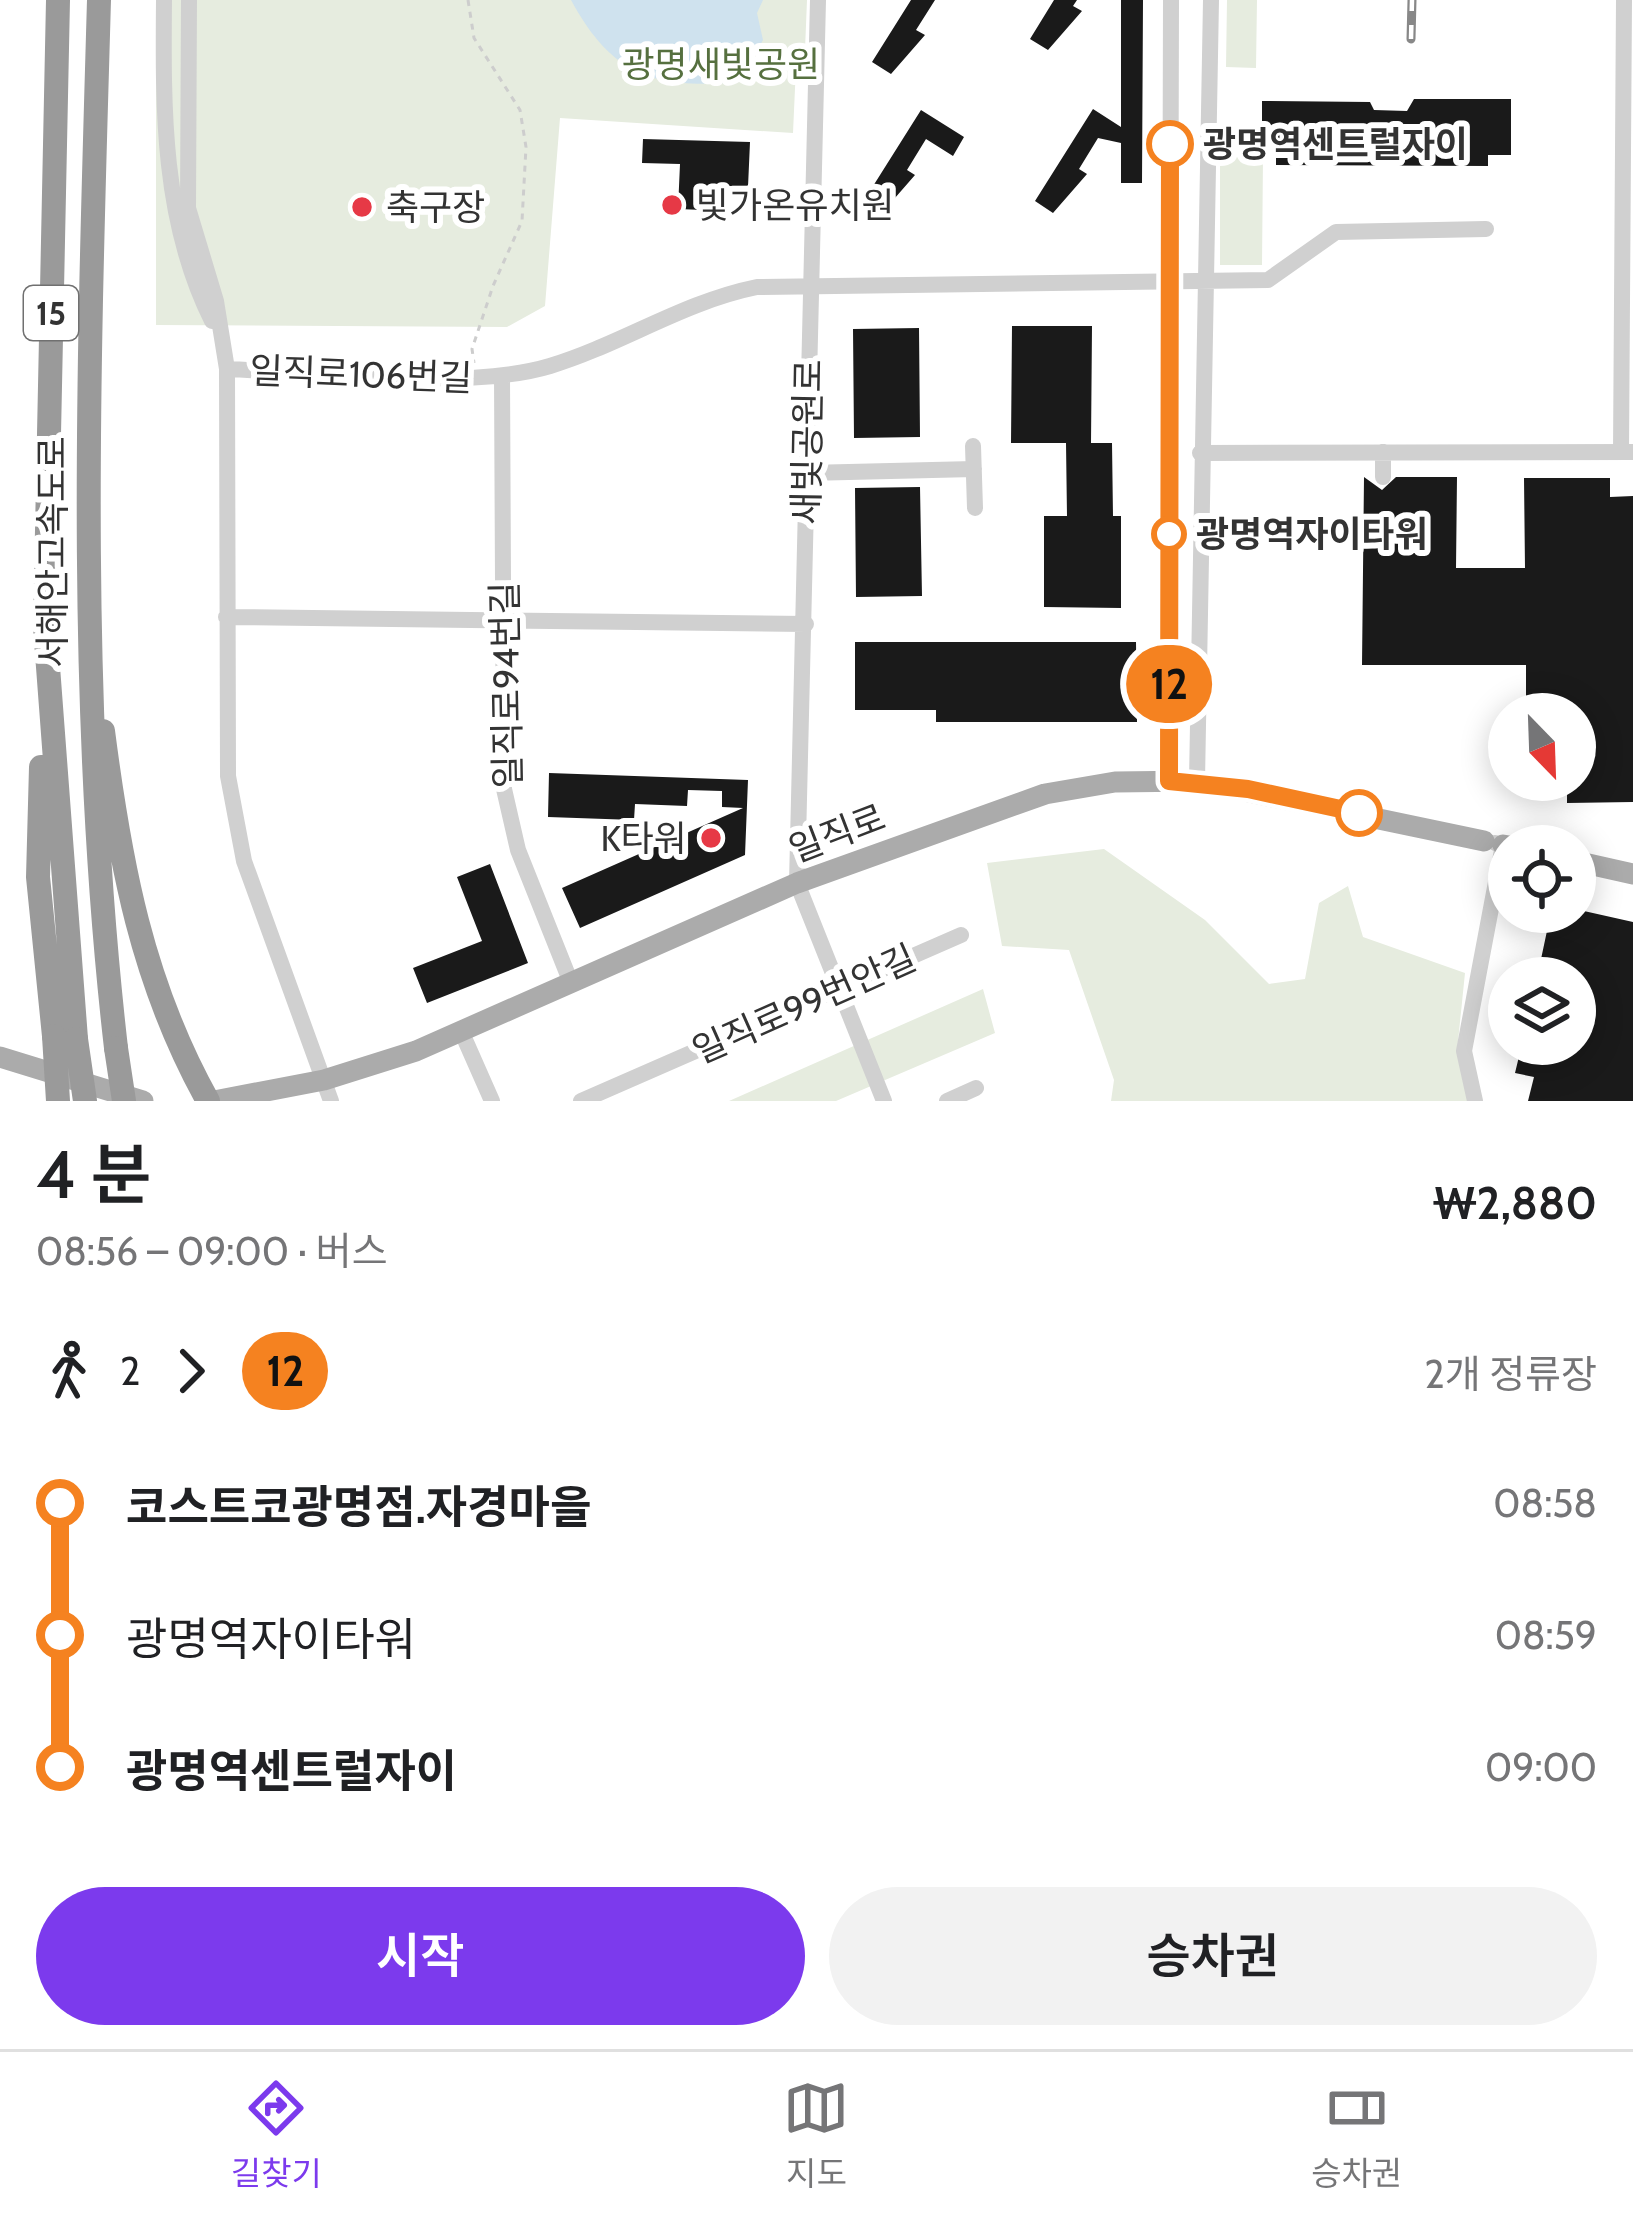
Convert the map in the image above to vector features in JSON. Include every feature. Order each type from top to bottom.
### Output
[{"type":"highway","name":"서해안고속도로","points":[[58,0],[46,627],[65,1038],[85,1101]]},
{"type":"highway","name":"서해안고속도로","points":[[99,0],[86,479],[88,721],[97,888],[124,1101]]},
{"type":"highway","points":[[90,621],[123,878],[142,955],[187,1061],[211,1101]]},
{"type":"highway","points":[[58,1101],[65,1038]]},
{"type":"main road","name":"일직로","points":[[211,1101],[327,1090],[797,884],[1045,794],[1197,781],[1488,842]]},
{"type":"main road","points":[[1596,866],[1633,874]]},
{"type":"main road","points":[[0,1057],[143,1101]]},
{"type":"street","points":[[164,0],[166,162],[183,237],[223,344]]},
{"type":"street","points":[[189,0],[188,208],[227,369]]},
{"type":"street","name":"새빛공원로","points":[[797,884],[818,0]]},
{"type":"street","points":[[1169,781],[1171,0]]},
{"type":"street","points":[[1197,781],[1211,0]]},
{"type":"street","points":[[1200,452],[1627,452],[1624,0]]},
{"type":"street","name":"일직로106번길","points":[[327,1090],[244,861],[228,776],[227,369],[502,376],[595,350],[709,297],[757,287],[1204,284],[1279,276],[1336,232],[1486,229]]},
{"type":"street","name":"일직로94번길","points":[[502,376],[505,789],[518,850],[571,983]]},
{"type":"street","points":[[973,446],[975,508]]},
{"type":"street","points":[[1383,452],[1383,477]]},
{"type":"street","points":[[807,473],[974,469]]},
{"type":"street","points":[[226,616],[806,624]]},
{"type":"street","points":[[797,884],[884,1101]]},
{"type":"street","points":[[1475,1101],[1463,1051],[1488,907]]},
{"type":"street","name":"일직로99번안길","points":[[581,1101],[962,935]]},
{"type":"street","points":[[462,1033],[492,1101]]},
{"type":"street","points":[[947,1101],[976,1088]]},
{"type":"path","points":[[468,0],[473,38],[520,110],[526,147],[522,221],[472,350],[477,377]]},
{"type":"green space","name":"광명새빛공원","points":[[156,0],[807,0],[805,50],[796,66],[793,133],[560,118],[545,306],[507,327],[156,325]]},
{"type":"green space","points":[[1227,0],[1257,0],[1256,68],[1226,67]]},
{"type":"green space","points":[[1220,157],[1263,157],[1262,265],[1220,265]]},
{"type":"green space","points":[[1104,849],[1205,920],[1269,984],[1305,979],[1319,903],[1348,886],[1363,937],[1465,973],[1457,1051],[1473,1101],[1111,1101],[1114,1080],[1069,950],[1002,946],[987,863]]},
{"type":"green space","points":[[983,989],[995,1033],[836,1101],[729,1101]]},
{"type":"water","points":[[571,0],[763,0],[757,13],[763,40],[740,82],[660,79],[621,62],[603,46]]},
{"type":"building","points":[[911,0],[935,0],[916,30],[925,35],[891,74],[872,62]]},
{"type":"building","points":[[1054,0],[1077,0],[1073,6],[1082,11],[1048,50],[1030,39]]},
{"type":"building","points":[[1121,0],[1143,0],[1142,183],[1121,183],[1121,143],[1098,138],[1079,169],[1087,174],[1053,213],[1035,201],[1093,109],[1121,127]]},
{"type":"building","points":[[1414,99],[1511,99],[1511,155],[1488,155],[1488,166],[1276,165],[1276,153],[1262,153],[1262,101],[1370,102],[1374,110],[1407,111]]},
{"type":"building","points":[[921,110],[964,137],[953,156],[926,139],[907,170],[915,175],[881,214],[863,202]]},
{"type":"building","name":"빛가온유치원","points":[[643,139],[750,142],[748,187],[729,186],[728,211],[678,209],[680,164],[642,163]]},
{"type":"building","points":[[1012,326],[1092,326],[1091,443],[1112,443],[1113,516],[1121,516],[1121,608],[1044,607],[1044,516],[1067,516],[1066,443],[1011,443]]},
{"type":"building","points":[[919,328],[920,437],[854,438],[853,329]]},
{"type":"building","points":[[1364,477],[1382,490],[1396,477],[1457,477],[1456,568],[1525,568],[1524,478],[1610,478],[1610,497],[1633,496],[1633,802],[1567,803],[1596,801],[1596,693],[1526,693],[1526,665],[1362,665]]},
{"type":"building","points":[[920,487],[922,596],[856,597],[855,488]]},
{"type":"building","points":[[855,642],[1136,642],[1137,722],[936,722],[936,710],[855,710]]},
{"type":"building","name":"K타워","points":[[549,773],[748,780],[745,855],[580,928],[562,888],[743,808],[722,807],[722,791],[688,790],[687,806],[635,804],[634,820],[548,817]]},
{"type":"building","points":[[490,864],[528,963],[427,1003],[413,968],[482,941],[457,877]]},
{"type":"building","points":[[1596,914],[1633,922],[1633,1101],[1528,1101],[1534,1077],[1515,1073],[1517,1065],[1596,1065],[1596,957],[1541,957],[1547,933],[1596,933]]},
{"type":"railway","points":[[1411,39],[1412,0]]},
{"type":"bus line","name":"12","points":[[1170,144],[1169,781],[1248,789],[1359,813]]},
{"type":"place","name":"광명역센트럴자이","points":[[1170,144]]},
{"type":"place","name":"빛가온유치원","points":[[672,205]]},
{"type":"place","name":"축구장","points":[[362,207]]},
{"type":"place","name":"광명역자이타워","points":[[1169,534]]},
{"type":"place","name":"K타워","points":[[711,838]]}]
